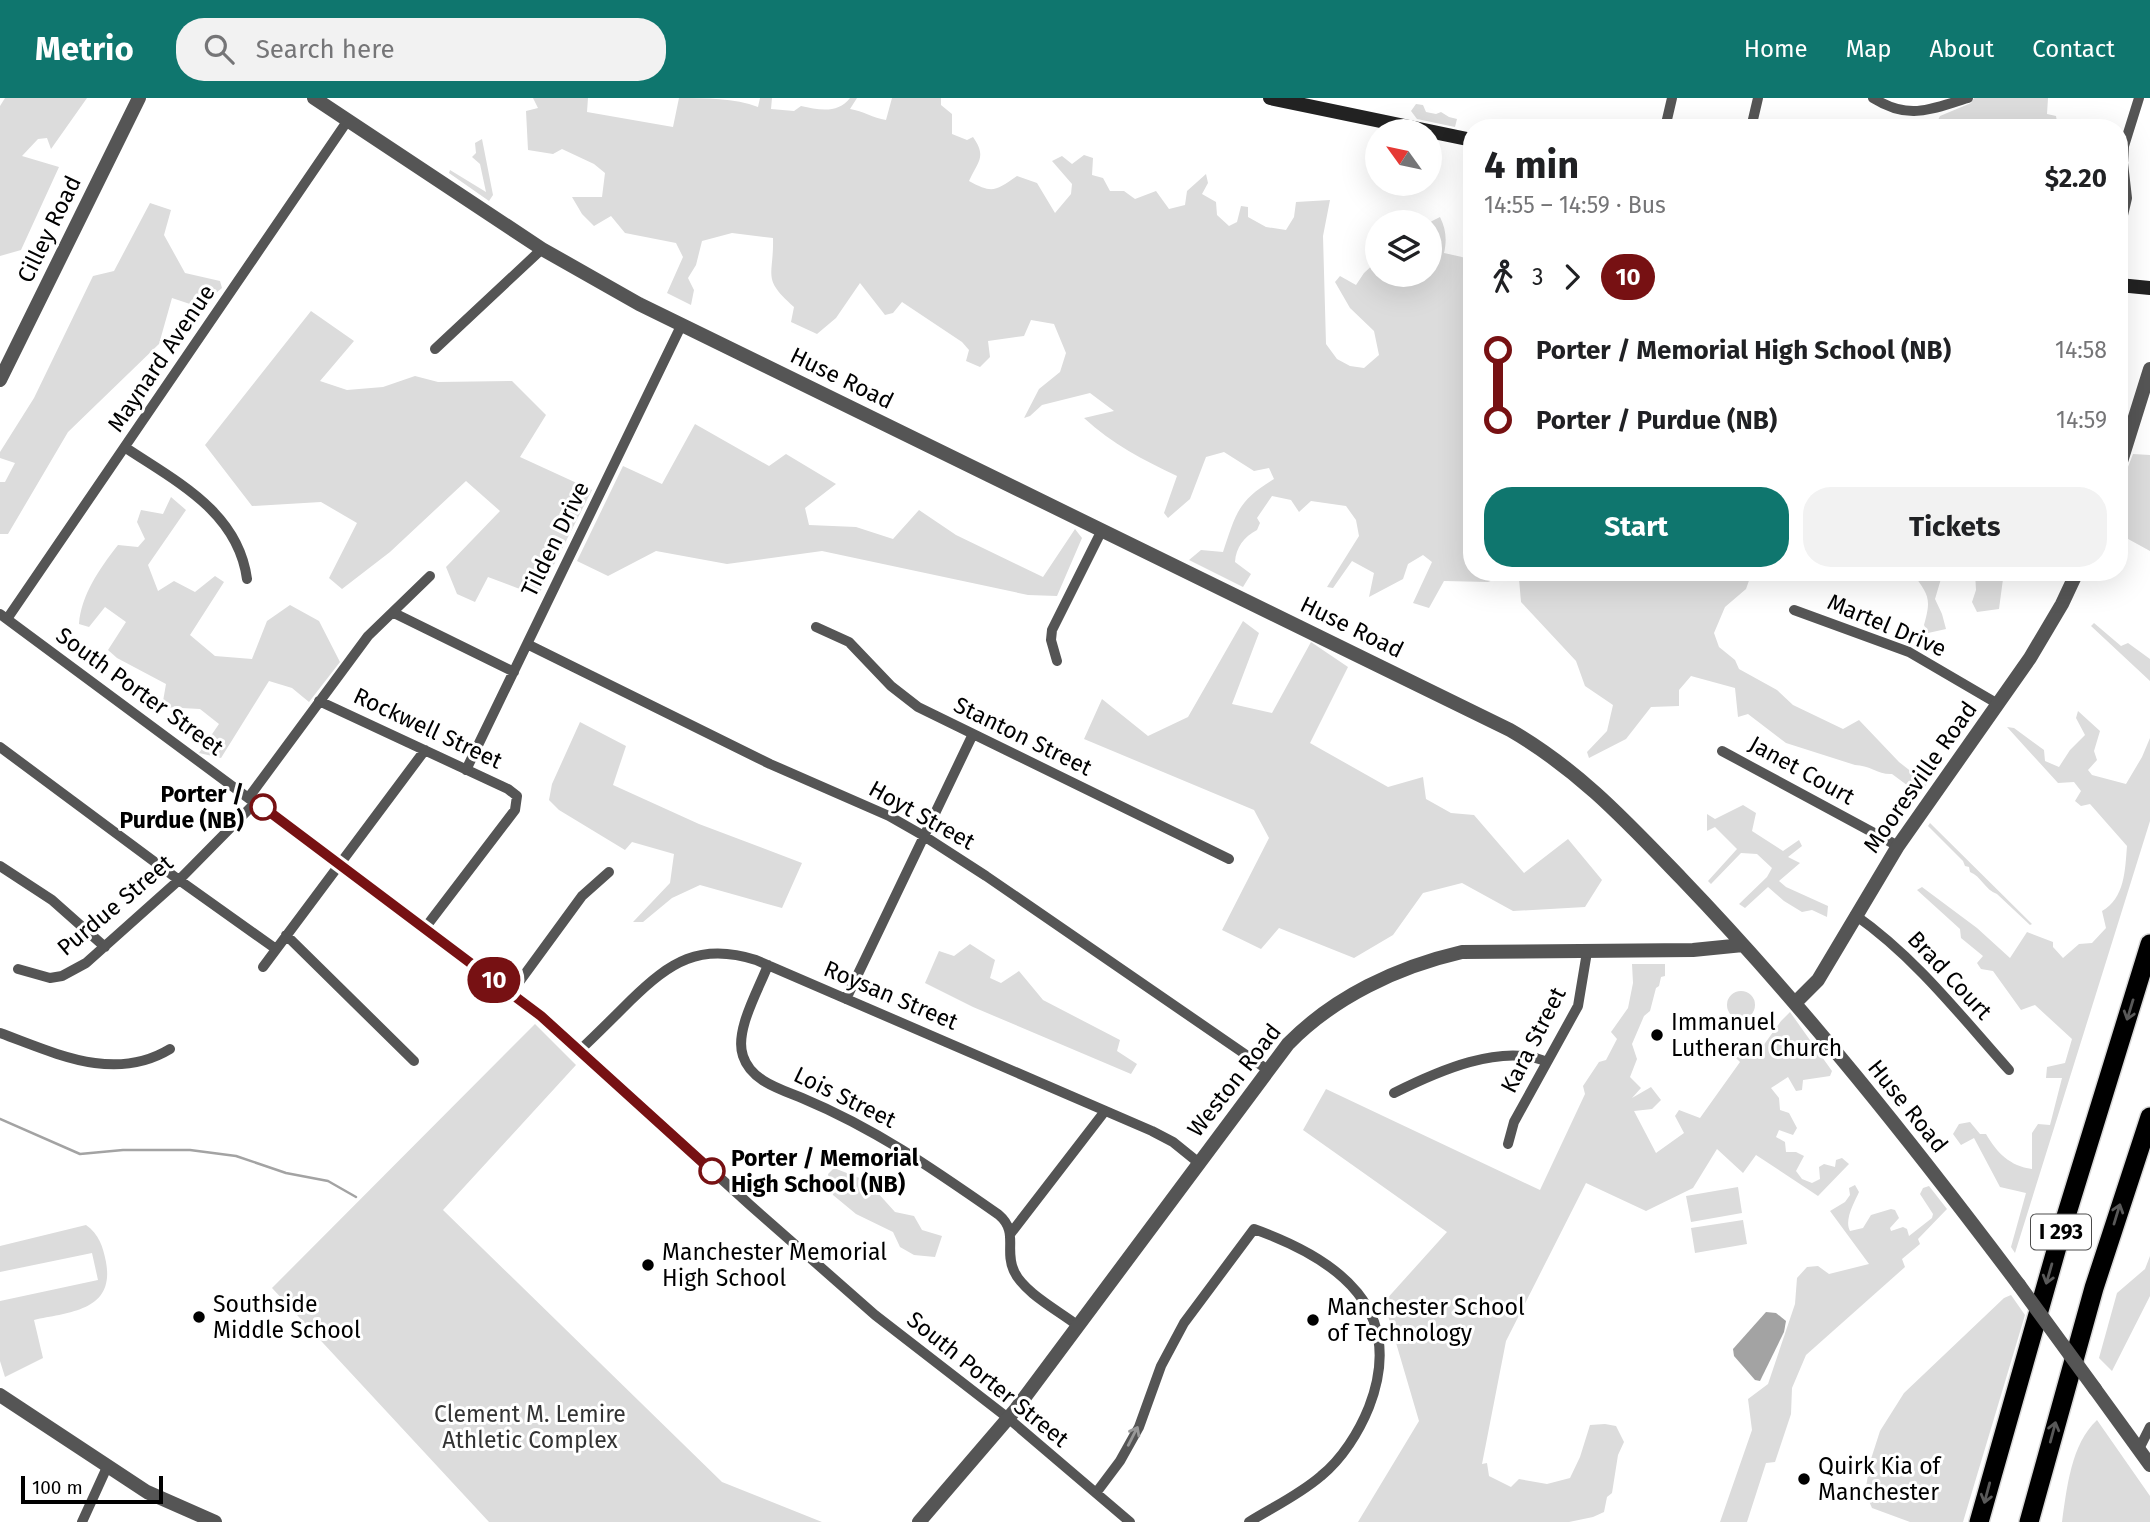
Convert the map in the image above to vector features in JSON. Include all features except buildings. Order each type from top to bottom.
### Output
[{"type":"highway","name":"I 293","points":[[1979,1522],[2063,1227],[2150,944]]},
{"type":"highway","name":"I 293","points":[[2029,1522],[2094,1288],[2150,1117]]},
{"type":"main road","points":[[1270,98],[1463,138]]},
{"type":"main road","points":[[2128,286],[2150,288]]},
{"type":"street","name":"Cilley Road","points":[[0,380],[139,98]]},
{"type":"street","name":"Huse Road","points":[[314,98],[542,249],[596,281],[681,326],[1528,740],[1573,771],[1743,945],[1795,1003],[1941,1182],[2150,1465]]},
{"type":"street","points":[[1667,119],[1672,98]]},
{"type":"street","points":[[1753,119],[1758,98]]},
{"type":"street","points":[[1873,98],[1884,105],[1910,113],[1968,98]]},
{"type":"street","points":[[2128,133],[2139,98]]},
{"type":"street","name":"Maynard Avenue","points":[[4,617],[126,448],[348,120]]},
{"type":"street","points":[[435,349],[542,249]]},
{"type":"street","name":"Tilden Drive","points":[[466,770],[681,326]]},
{"type":"street","points":[[2128,443],[2148,387],[2150,369]]},
{"type":"street","points":[[126,448],[190,491],[223,521],[245,564],[247,579]]},
{"type":"street","points":[[1057,660],[1051,640],[1052,630],[1102,530]]},
{"type":"street","name":"Purdue Street","points":[[18,969],[50,978],[62,976],[86,963],[179,880],[253,800],[319,701],[368,636],[430,576]]},
{"type":"street","name":"Mooresville Road","points":[[1795,1003],[1818,980],[1898,846],[2048,629],[2072,581]]},
{"type":"street","name":"Martel Drive","points":[[1794,610],[1909,652],[1998,704]]},
{"type":"street","points":[[394,613],[514,672]]},
{"type":"street","name":"South Porter Street","points":[[4,617],[511,993],[580,1050],[875,1315],[1008,1419],[1130,1522]]},
{"type":"street","name":"Stanton Street","points":[[816,627],[849,642],[909,702],[1229,859]]},
{"type":"street","name":"Hoyt Street","points":[[527,644],[770,764],[889,816],[924,836],[1268,1070]]},
{"type":"street","name":"Rockwell Street","points":[[319,701],[508,789],[517,796],[515,810],[425,928]]},
{"type":"street","points":[[846,999],[973,734]]},
{"type":"street","points":[[0,747],[276,949]]},
{"type":"street","points":[[263,967],[425,750]]},
{"type":"street","name":"Janet Court","points":[[1722,751],[1898,846]]},
{"type":"street","points":[[0,866],[52,900],[105,947]]},
{"type":"street","points":[[511,993],[582,896],[609,872]]},
{"type":"street","name":"Brad Court","points":[[1855,915],[1885,937],[1925,976],[2009,1070]]},
{"type":"street","points":[[286,935],[414,1061]]},
{"type":"street","name":"Weston Road","points":[[919,1522],[1008,1419],[1288,1044],[1321,1013],[1368,986],[1430,960],[1462,952],[1693,950],[1743,945]]},
{"type":"street","name":"Kara Street","points":[[1508,1144],[1510,1129],[1578,1006],[1587,952]]},
{"type":"street","name":"Roysan Street","points":[[580,1050],[669,966],[690,957],[712,953],[735,954],[768,965],[1163,1137],[1186,1151],[1199,1163]]},
{"type":"street","name":"Lois Street","points":[[768,965],[741,1034],[743,1056],[756,1075],[774,1086],[847,1117],[904,1149],[999,1215],[1005,1220],[1011,1233]]},
{"type":"street","points":[[0,1033],[90,1064],[146,1060],[170,1049]]},
{"type":"street","points":[[1394,1093],[1443,1071],[1482,1060],[1522,1055],[1547,1062]]},
{"type":"street","points":[[1077,1325],[1018,1279],[1011,1262],[1011,1233],[1105,1111]]},
{"type":"street","points":[[1096,1493],[1116,1468],[1139,1427],[1161,1366],[1184,1323],[1254,1228],[1310,1252],[1354,1289],[1372,1314],[1381,1351],[1373,1395],[1346,1448],[1321,1476],[1249,1522]]},
{"type":"street","points":[[0,1395],[147,1492],[194,1518],[215,1522]]},
{"type":"street","points":[[2139,1449],[2150,1427]]},
{"type":"street","points":[[82,1522],[108,1465]]},
{"type":"green space","points":[[5,98],[87,98],[51,149],[47,138],[38,139],[22,156],[59,167],[21,250],[0,256],[0,106]]},
{"type":"green space","points":[[533,98],[588,98],[587,112],[673,127],[679,98],[730,100],[758,107],[760,98],[772,98],[771,109],[794,111],[801,106],[834,109],[850,98],[857,98],[850,109],[886,120],[892,98],[941,98],[941,105],[952,114],[952,134],[967,140],[973,137],[980,150],[980,159],[969,181],[989,189],[998,188],[1017,176],[1037,183],[1055,213],[1071,194],[1072,184],[1052,161],[1062,156],[1072,164],[1084,155],[1093,158],[1092,175],[1103,178],[1110,191],[1124,191],[1135,199],[1156,191],[1169,209],[1185,205],[1187,191],[1206,174],[1208,183],[1202,194],[1216,202],[1217,215],[1229,226],[1237,222],[1241,206],[1248,207],[1248,217],[1266,227],[1286,230],[1294,217],[1296,202],[1330,200],[1323,236],[1326,344],[1337,359],[1350,366],[1364,368],[1379,355],[1374,331],[1350,308],[1335,282],[1340,276],[1356,285],[1365,272],[1365,287],[1442,287],[1442,222],[1445,235],[1444,253],[1463,258],[1463,581],[1491,581],[1488,582],[1444,581],[1429,608],[1413,603],[1432,562],[1423,555],[1408,564],[1403,579],[1369,597],[1374,573],[1352,561],[1333,588],[1327,587],[1359,536],[1356,520],[1346,506],[1311,501],[1299,512],[1291,500],[1272,496],[1257,518],[1260,523],[1257,530],[1245,539],[1237,552],[1235,562],[1251,574],[1243,587],[1189,560],[1201,550],[1223,552],[1231,528],[1245,502],[1274,479],[1269,468],[1254,471],[1224,452],[1206,457],[1190,499],[1168,518],[1164,513],[1177,476],[1128,451],[1084,418],[1114,411],[1090,393],[1042,405],[1024,418],[1039,389],[1060,372],[1066,353],[1054,324],[1031,320],[1024,336],[988,341],[990,357],[980,367],[966,361],[969,350],[962,342],[902,302],[893,313],[885,315],[860,283],[836,318],[817,334],[791,322],[794,307],[773,283],[773,238],[732,233],[702,241],[696,265],[688,278],[694,290],[691,305],[667,293],[683,257],[676,243],[625,233],[611,216],[594,226],[582,214],[572,197],[602,197],[605,173],[594,164],[562,149],[553,154],[528,150],[526,111],[538,108]]},
{"type":"green space","points":[[1974,98],[2048,98],[2047,114],[2056,116],[2056,119],[1938,119],[1971,103]]},
{"type":"green space","points":[[1416,104],[1423,105],[1426,112],[1441,112],[1457,119],[1455,127],[1442,124],[1442,119],[1417,119],[1411,111]]},
{"type":"green space","points":[[482,139],[493,195],[489,201],[449,173],[450,170],[486,192],[480,164],[472,157],[476,153],[475,143]]},
{"type":"green space","points":[[150,203],[171,210],[164,235],[185,273],[220,281],[222,288],[199,307],[172,298],[159,344],[68,432],[8,534],[0,534],[0,482],[5,482],[15,463],[0,458],[0,452],[34,398],[93,276],[114,271]]},
{"type":"green space","points":[[311,311],[354,341],[320,381],[347,390],[383,387],[415,376],[438,382],[512,381],[546,415],[520,457],[592,490],[538,596],[488,577],[475,602],[457,594],[446,567],[500,511],[466,481],[390,552],[342,589],[329,578],[357,523],[321,502],[252,506],[205,445]]},
{"type":"green space","points":[[695,424],[769,466],[786,454],[836,484],[805,508],[809,525],[856,527],[893,539],[919,510],[956,535],[1043,577],[1075,529],[1082,538],[1057,596],[1028,595],[822,551],[727,564],[656,551],[608,576],[577,561],[623,466],[662,484]]},
{"type":"green space","points":[[2133,454],[2150,455],[2150,551],[2128,539],[2128,467]]},
{"type":"green space","points":[[171,497],[186,510],[148,565],[158,591],[174,581],[195,592],[215,576],[224,582],[190,635],[215,656],[252,659],[267,621],[290,605],[319,621],[340,662],[309,702],[292,688],[269,681],[221,758],[199,753],[219,724],[200,709],[162,707],[166,684],[117,658],[108,650],[126,622],[105,607],[89,627],[79,624],[87,592],[118,545],[138,547],[145,539],[137,522],[141,510],[163,514]]},
{"type":"green space","points":[[1519,581],[1749,581],[1746,589],[1725,607],[1714,633],[1719,647],[1735,660],[1739,669],[1777,690],[1793,705],[1843,729],[1859,720],[1899,762],[1927,784],[1919,794],[1892,774],[1786,743],[1748,714],[1738,717],[1735,688],[1691,676],[1679,690],[1679,706],[1651,707],[1626,739],[1589,758],[1587,752],[1607,731],[1613,705],[1585,686],[1576,661],[1521,602]]},
{"type":"green space","points":[[1918,581],[1940,581],[1935,599],[1946,629],[1928,633],[1924,625],[1928,602]]},
{"type":"green space","points":[[1976,581],[2003,581],[1999,609],[1977,612],[1972,602]]},
{"type":"green space","points":[[1243,621],[1259,633],[1232,704],[1272,713],[1311,642],[1348,667],[1310,743],[1388,787],[1423,777],[1426,799],[1451,813],[1474,815],[1524,873],[1568,839],[1602,880],[1585,907],[1513,911],[1462,883],[1423,893],[1393,935],[1354,958],[1279,928],[1261,949],[1222,930],[1269,838],[1254,810],[1084,739],[1102,699],[1148,736],[1188,717]]},
{"type":"green space","points":[[2094,623],[2121,646],[2128,643],[2150,659],[2150,681],[2091,626]]},
{"type":"green space","points":[[2078,711],[2100,731],[2094,751],[2097,760],[2088,770],[2092,775],[2126,784],[2150,738],[2150,821],[2015,1253],[2011,1247],[2026,1193],[2000,1187],[1974,1138],[1961,1145],[1953,1134],[1959,1124],[1970,1122],[1980,1134],[1986,1134],[2005,1158],[2032,1169],[2032,1133],[2038,1124],[2050,1125],[2062,1078],[2046,1078],[2047,1067],[2065,1063],[2072,1039],[2035,1005],[2021,1010],[1993,971],[1981,969],[1977,963],[1983,956],[1961,938],[1960,929],[1917,890],[1922,887],[1977,928],[2010,958],[2027,932],[2053,942],[2053,947],[2063,958],[2079,944],[2092,943],[2106,928],[2102,911],[2110,905],[2119,891],[2127,846],[2090,804],[2081,806],[2075,801],[2081,791],[2074,782],[2058,783],[2007,727],[2014,728],[2044,750],[2045,761],[2059,767],[2070,750],[2085,735],[2076,718]]},
{"type":"green space","points":[[580,722],[626,746],[613,785],[699,824],[802,863],[782,908],[700,885],[672,898],[643,922],[633,922],[670,883],[674,854],[632,842],[625,850],[559,810],[549,800],[552,784]]},
{"type":"green space","points":[[1743,805],[1756,813],[1752,831],[1783,851],[1799,840],[1802,846],[1788,857],[1800,863],[1779,881],[1786,887],[1828,906],[1827,917],[1812,910],[1802,912],[1768,887],[1745,908],[1739,904],[1767,877],[1772,868],[1757,854],[1741,853],[1711,884],[1708,881],[1737,849],[1715,827],[1707,831],[1707,814],[1715,819]]},
{"type":"green space","points":[[1930,823],[2032,924],[1970,872],[1969,867],[1965,866],[1928,826]]},
{"type":"green space","points":[[970,944],[995,960],[990,978],[1001,983],[1019,971],[1043,1000],[1120,1040],[1117,1051],[1137,1064],[1131,1074],[973,1007],[925,983],[939,951],[954,956]]},
{"type":"green space","points":[[1632,964],[1665,964],[1665,976],[1661,977],[1650,1011],[1644,1016],[1632,1044],[1637,1059],[1630,1077],[1641,1088],[1632,1098],[1651,1087],[1661,1100],[1652,1109],[1634,1111],[1656,1153],[1684,1133],[1675,1116],[1679,1110],[1700,1118],[1740,1062],[1736,1058],[1743,1054],[1755,1057],[1790,1012],[1832,1071],[1830,1076],[1803,1080],[1802,1090],[1796,1091],[1788,1077],[1771,1088],[1779,1098],[1780,1110],[1789,1113],[1797,1128],[1793,1135],[1779,1130],[1776,1137],[1785,1142],[1786,1152],[1796,1152],[1804,1156],[1796,1171],[1802,1179],[1812,1183],[1820,1179],[1819,1167],[1824,1164],[1835,1167],[1836,1160],[1842,1158],[1849,1164],[1818,1196],[1756,1155],[1743,1173],[1717,1149],[1693,1188],[1646,1211],[1586,1183],[1506,1341],[1482,1464],[1487,1463],[1489,1476],[1511,1487],[1519,1479],[1547,1484],[1570,1478],[1590,1425],[1616,1426],[1624,1442],[1618,1455],[1612,1493],[1607,1497],[1604,1512],[1569,1522],[1358,1522],[1419,1421],[1384,1302],[1447,1232],[1303,1130],[1326,1089],[1540,1190],[1585,1094],[1583,1086],[1599,1062],[1606,1060],[1617,1039],[1611,1032],[1628,1008],[1633,983]]},
{"type":"green space","points":[[1741,991],[1751,995],[1755,1005],[1751,1015],[1741,1019],[1731,1015],[1727,1005],[1731,995]]},
{"type":"green space","name":"Clement M. Lemire Athletic Complex","points":[[535,1024],[576,1065],[443,1210],[722,1482],[822,1522],[489,1522],[272,1288]]},
{"type":"green space","points":[[834,1168],[867,1181],[895,1212],[914,1216],[922,1230],[942,1236],[935,1257],[914,1255],[900,1247],[893,1232],[856,1214],[833,1195],[828,1174]]},
{"type":"green space","points":[[1855,1185],[1859,1192],[1849,1217],[1850,1231],[1863,1228],[1871,1215],[1891,1209],[1895,1210],[1899,1218],[1890,1228],[1891,1231],[1903,1227],[1907,1229],[1909,1236],[1932,1218],[1933,1214],[1920,1194],[1923,1188],[1929,1186],[1947,1209],[1918,1239],[1920,1244],[1902,1259],[1905,1267],[1806,1355],[1792,1388],[1791,1414],[1775,1462],[1766,1463],[1747,1522],[1720,1522],[1752,1430],[1748,1399],[1768,1384],[1795,1304],[1797,1278],[1807,1267],[1818,1266],[1829,1274],[1869,1264],[1830,1211],[1845,1202],[1850,1195],[1849,1188]]},
{"type":"green space","points":[[1738,1187],[1742,1213],[1691,1222],[1686,1196]]},
{"type":"green space","points":[[1743,1220],[1747,1244],[1695,1253],[1691,1228]]},
{"type":"green space","points":[[86,1225],[97,1237],[106,1262],[104,1291],[97,1300],[75,1311],[34,1320],[43,1358],[5,1377],[0,1361],[0,1301],[98,1280],[92,1253],[0,1272],[0,1246]]},
{"type":"green space","points":[[2150,1256],[2150,1296],[2112,1371],[2099,1358],[2117,1293],[2145,1269]]},
{"type":"green space","points":[[2011,1295],[2025,1315],[1963,1522],[1910,1522],[1872,1508],[1865,1492],[1871,1459],[1880,1431],[1904,1393],[2004,1298]]},
{"type":"green space","points":[[2097,1420],[2150,1496],[2150,1522],[2062,1522],[2068,1481],[2076,1454],[2081,1441]]},
{"type":"shaded area","points":[[1766,1312],[1776,1313],[1786,1321],[1784,1332],[1760,1381],[1755,1380],[1734,1356],[1733,1349]]},
{"type":"waterway","points":[[0,1119],[80,1154],[123,1150],[190,1150],[236,1156],[286,1173],[328,1181],[356,1197]]},
{"type":"bus line","name":"10","points":[[263,807],[541,1016],[712,1171]]},
{"type":"place","name":"Porter / Purdue (NB)","points":[[263,807]]},
{"type":"place","name":"Immanuel Lutheran Church","points":[[1657,1035]]},
{"type":"place","name":"Porter / Memorial High School (NB)","points":[[712,1171]]},
{"type":"place","name":"Manchester Memorial High School","points":[[648,1265]]},
{"type":"place","name":"Southside Middle School","points":[[199,1317]]},
{"type":"place","name":"Manchester School of Technology","points":[[1313,1320]]},
{"type":"place","name":"Quirk Kia of Manchester","points":[[1804,1479]]}]
